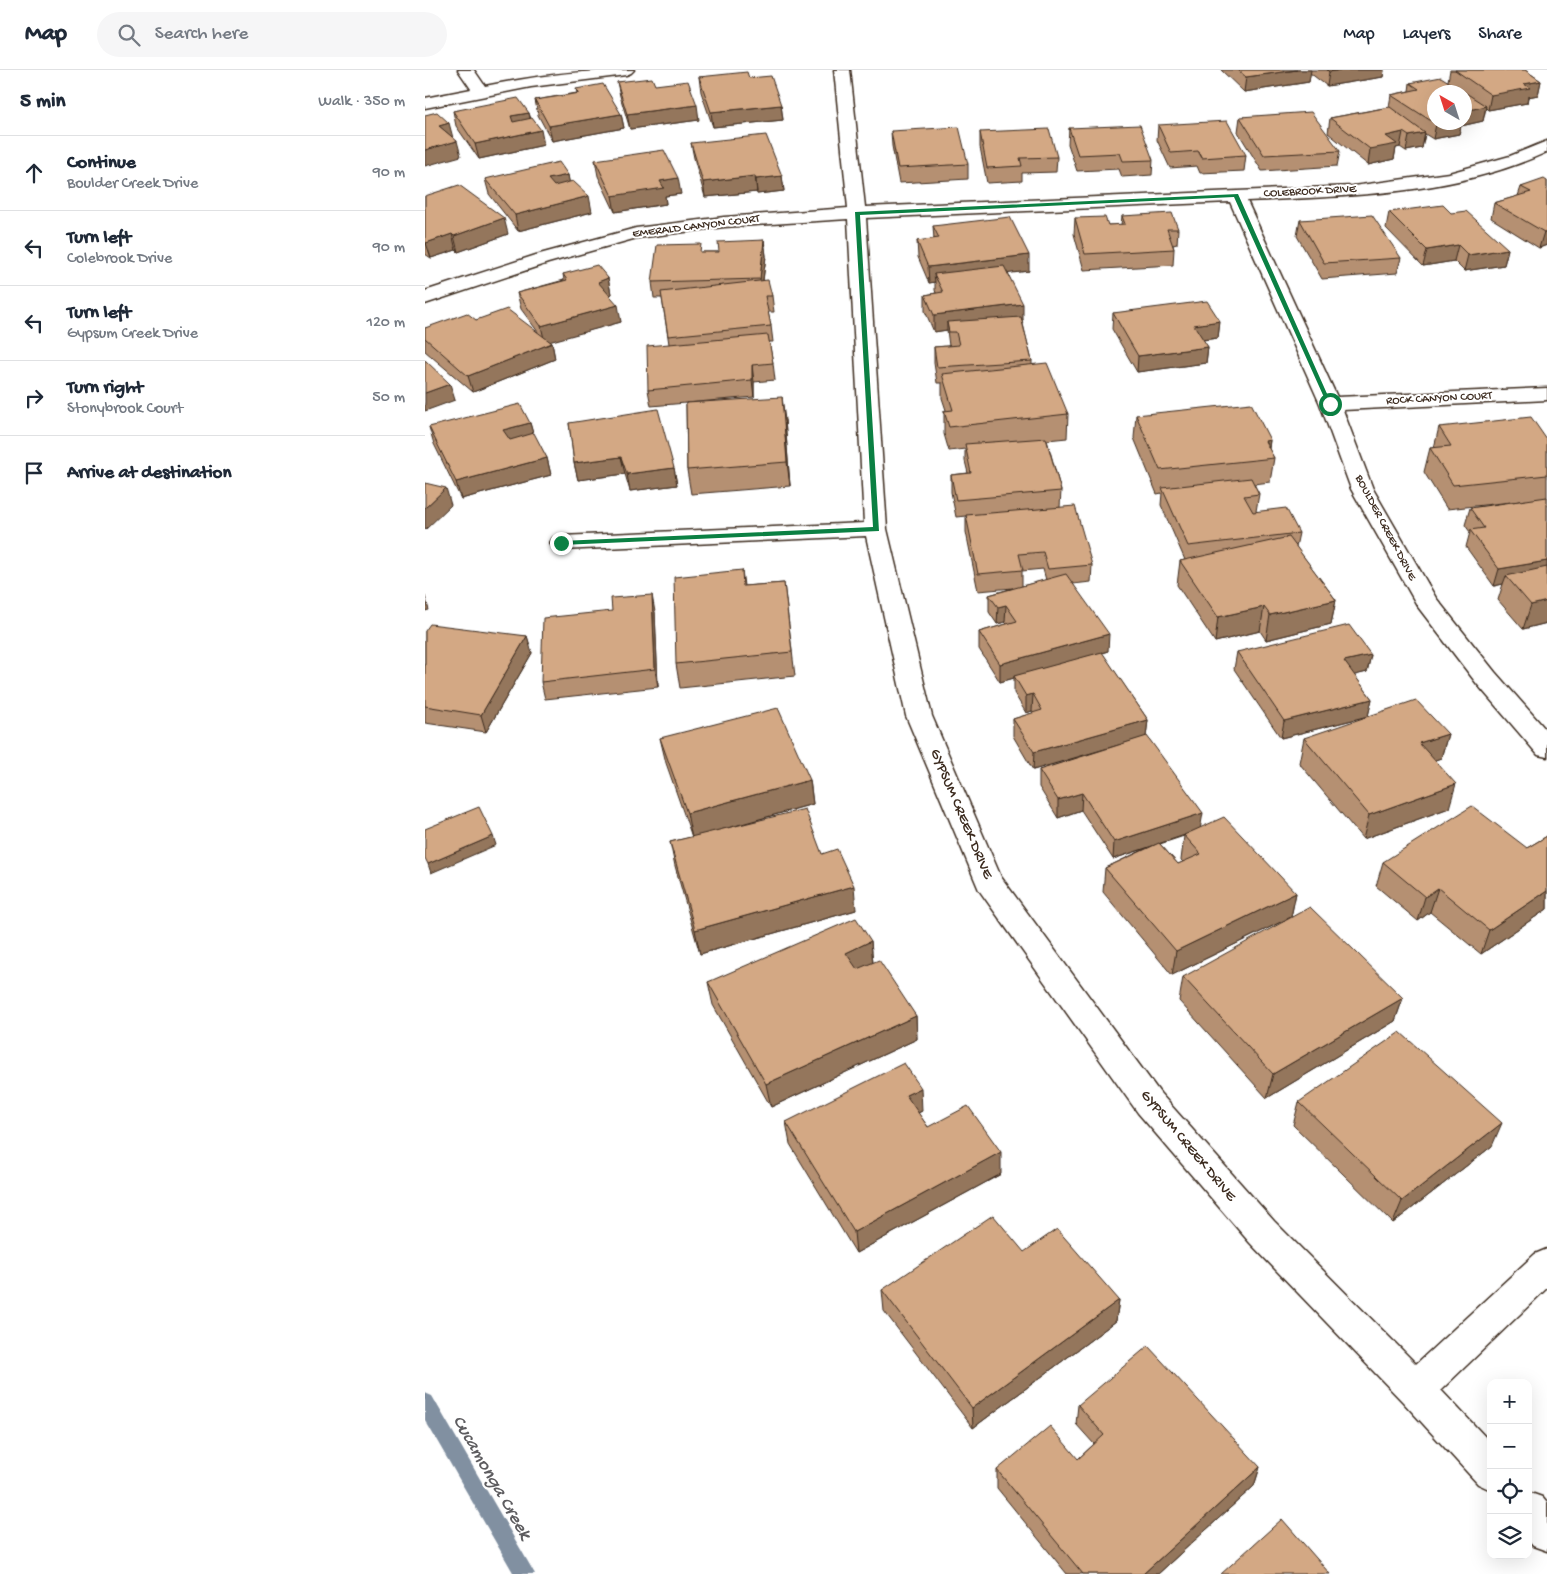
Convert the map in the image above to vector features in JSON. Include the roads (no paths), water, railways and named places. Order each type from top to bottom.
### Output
[{"type":"street","points":[[465,70],[481,92]]},
{"type":"street","points":[[425,103],[531,82],[626,70]]},
{"type":"street","name":"GYPSUM CREEK DRIVE","points":[[842,70],[857,213],[876,529],[919,716],[989,882],[1149,1103],[1262,1232],[1416,1390],[1489,1469]]},
{"type":"street","name":"COLEBROOK DRIVE","points":[[857,213],[1353,191],[1450,178],[1516,160],[1547,146]]},
{"type":"street","name":"BOULDER CREEK DRIVE","points":[[1236,195],[1330,404],[1362,489],[1426,602],[1486,678],[1547,748]]},
{"type":"street","name":"EMERALD CANYON COURT","points":[[425,298],[542,259],[636,233],[724,222],[857,213]]},
{"type":"street","name":"ROCK CANYON COURT","points":[[1330,404],[1547,394]]},
{"type":"street","points":[[561,543],[876,529]]},
{"type":"street","points":[[1416,1390],[1547,1265]]},
{"type":"street","points":[[1531,1514],[1547,1532]]},
{"type":"waterway","name":"Cucamonga Creek","points":[[425,1402],[525,1574]]}]
